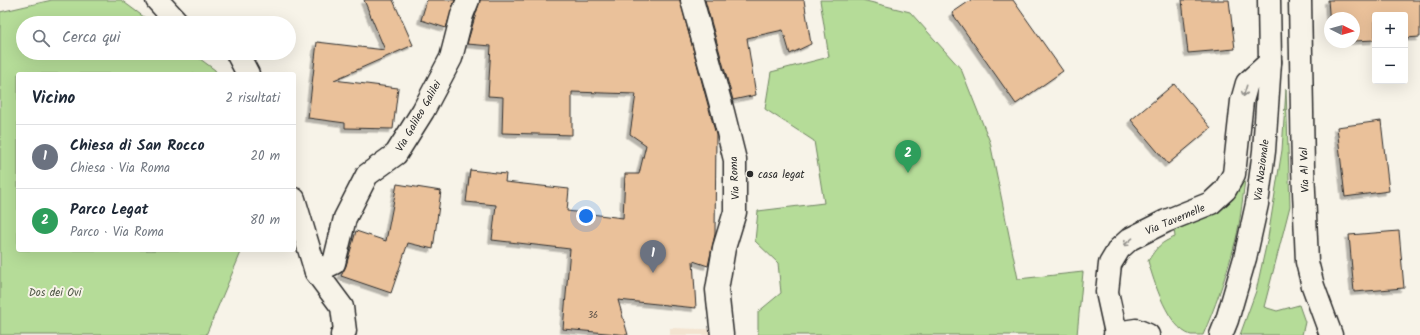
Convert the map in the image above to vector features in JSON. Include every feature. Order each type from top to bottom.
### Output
[{"type":"street","points":[[157,0],[172,16]]},
{"type":"street","name":"Via Galileo Galilei","points":[[316,272],[334,264],[345,218],[367,175],[396,154],[423,111],[451,58],[462,15],[468,0]]},
{"type":"street","name":"Via Roma","points":[[692,0],[723,112],[734,160],[735,212],[724,248],[717,290],[722,335]]},
{"type":"street","name":"Via Nazionale","points":[[1221,335],[1227,320],[1245,258],[1257,204],[1264,151],[1270,62],[1269,0]]},
{"type":"street","name":"Via Al Val","points":[[1300,0],[1303,168],[1307,262],[1313,286],[1331,335]]},
{"type":"street","points":[[241,60],[247,72]]},
{"type":"street","name":"Via Tavernelle","points":[[1115,334],[1107,292],[1110,264],[1119,249],[1130,239],[1159,224],[1211,204],[1225,190],[1234,174],[1242,101],[1247,83],[1270,62]]},
{"type":"street","points":[[296,206],[316,272],[342,307],[345,331],[342,335]]},
{"type":"street","points":[[1115,334],[1136,330],[1148,335]]},
{"type":"shaded area","points":[[670,328],[729,330],[729,335],[670,335]]},
{"type":"green space","name":"Dos dei Ovi","points":[[52,0],[121,0],[143,16],[16,16],[16,60],[201,60],[215,70],[216,72],[16,72],[16,252],[241,252],[206,335],[0,335],[0,12]]},
{"type":"green space","points":[[820,0],[862,0],[910,12],[961,69],[990,142],[1018,279],[1083,272],[1077,335],[758,335],[758,312],[781,293],[778,263],[755,241],[758,211],[824,203],[814,141],[765,109],[771,72],[829,57]]},
{"type":"green space","points":[[1286,89],[1290,206],[1264,307],[1277,311],[1299,305],[1305,322],[1302,335],[1240,335],[1256,291],[1268,237],[1282,150]]},
{"type":"green space","points":[[1245,180],[1237,233],[1220,293],[1203,335],[1191,335],[1183,331],[1169,314],[1158,292],[1148,261],[1159,246],[1175,237],[1174,229],[1206,217],[1229,201]]},
{"type":"building","points":[[364,0],[393,0],[413,45],[334,80],[398,88],[393,129],[345,128],[345,123],[308,118],[317,42],[385,50]]},
{"type":"building","points":[[427,0],[455,0],[446,28],[421,20]]},
{"type":"building","points":[[480,0],[680,0],[716,135],[715,234],[708,266],[693,261],[696,308],[618,300],[628,335],[563,329],[570,249],[492,240],[496,205],[466,202],[470,170],[506,174],[505,182],[569,189],[567,211],[623,218],[625,174],[639,174],[646,145],[630,134],[636,94],[572,92],[572,135],[502,133],[503,97],[488,96],[491,46],[467,44]]},
{"type":"building","points":[[705,0],[804,0],[811,44],[790,54],[783,30],[747,38],[756,95],[733,100]]},
{"type":"building","points":[[971,0],[1013,0],[1063,71],[1016,104],[952,13]]},
{"type":"building","points":[[1182,0],[1229,0],[1235,49],[1188,53]]},
{"type":"building","points":[[1328,0],[1420,0],[1420,37],[1408,38],[1408,12],[1372,12],[1372,40],[1360,41],[1360,12],[1329,12]]},
{"type":"building","points":[[1174,84],[1211,128],[1168,164],[1131,120]]},
{"type":"building","points":[[1381,121],[1389,191],[1345,197],[1337,127]]},
{"type":"building","points":[[397,184],[441,191],[433,249],[408,243],[391,293],[341,276],[346,266],[356,231],[386,241]]},
{"type":"building","points":[[1399,231],[1404,288],[1354,292],[1349,235]]},
{"type":"place","name":"Parco Legat","points":[[908,173]]},
{"type":"place","name":"casa legat","points":[[750,174]]},
{"type":"place","name":"Chiesa di San Rocco","points":[[653,273]]}]
